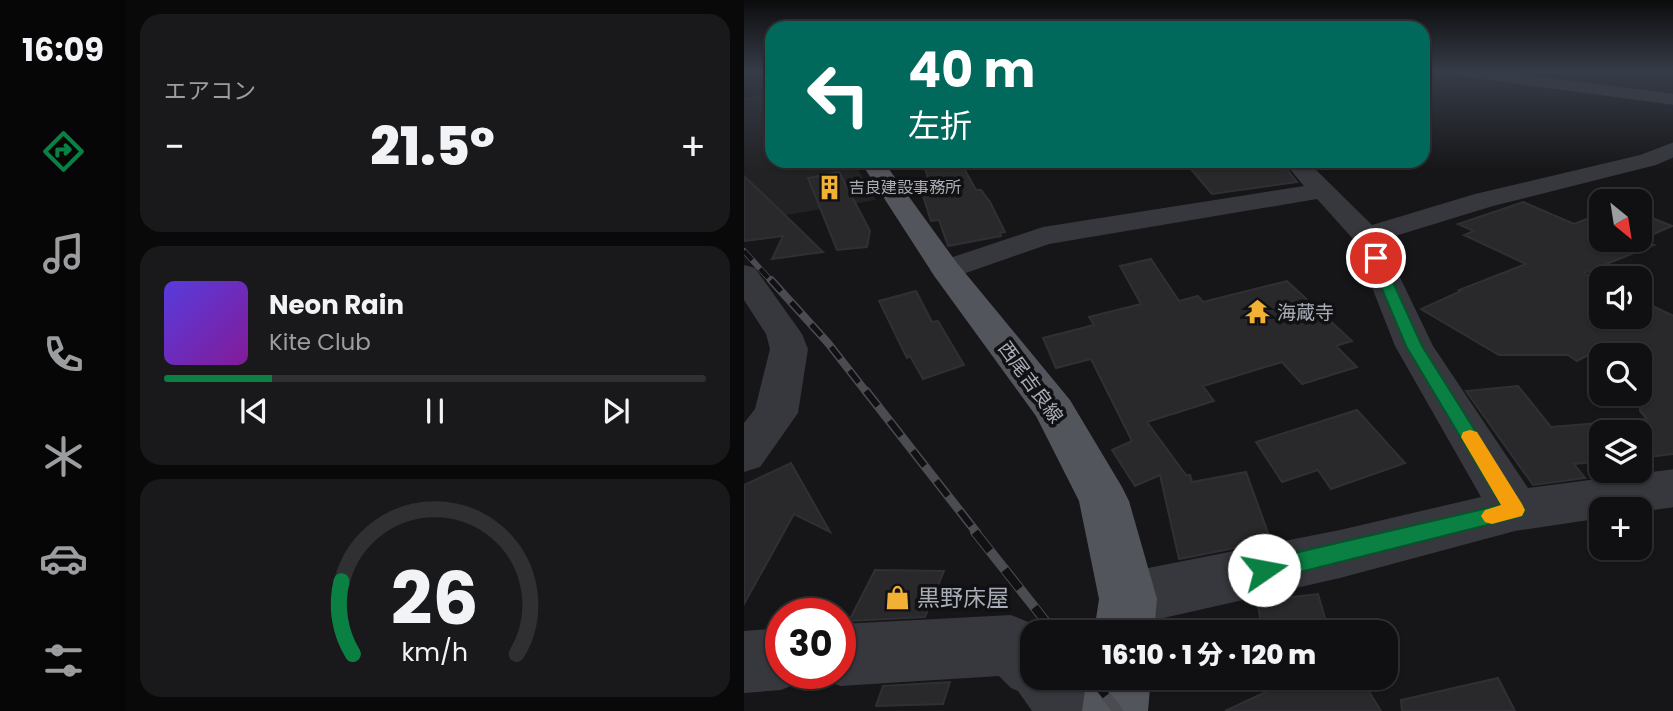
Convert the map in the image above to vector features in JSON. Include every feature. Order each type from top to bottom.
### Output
[{"type":"main road","name":"西尾吉良線","points":[[876,168],[946,270],[1055,410],[1104,501],[1126,615]]},
{"type":"main road","points":[[1115,711],[1117,690]]},
{"type":"street","points":[[1366,236],[1484,200],[1648,160],[1673,148]]},
{"type":"street","points":[[1648,160],[1673,169]]},
{"type":"street","points":[[1300,168],[1321,191],[1345,211],[1366,236],[1414,346],[1515,510]]},
{"type":"street","points":[[946,270],[1043,236],[1321,191]]},
{"type":"street","points":[[744,275],[784,334],[790,349],[776,413],[744,455]]},
{"type":"street","points":[[1126,615],[1340,554],[1515,510],[1673,488]]},
{"type":"street","points":[[856,654],[1011,645],[1020,654]]},
{"type":"street","points":[[744,662],[765,660]]},
{"type":"street","points":[[1057,690],[1078,711]]},
{"type":"shaded area","points":[[744,105],[765,105],[765,168],[857,168],[876,200],[744,222]]},
{"type":"building","points":[[964,168],[976,190],[981,190],[990,202],[1005,232],[1000,233],[1001,236],[948,246],[939,220],[931,221],[918,180],[928,178],[925,169]]},
{"type":"building","points":[[1190,168],[1286,168],[1297,182],[1212,194]]},
{"type":"building","points":[[839,172],[870,231],[867,247],[837,250],[808,178]]},
{"type":"building","points":[[744,176],[823,252],[772,259],[783,236],[744,241]]},
{"type":"building","points":[[1523,202],[1574,224],[1589,218],[1589,252],[1636,252],[1602,266],[1589,266],[1589,271],[1584,273],[1589,276],[1589,329],[1652,329],[1652,306],[1674,316],[1674,454],[1652,457],[1652,420],[1635,420],[1647,419],[1640,411],[1640,406],[1652,406],[1652,343],[1589,343],[1589,355],[1577,361],[1568,355],[1499,355],[1421,309],[1461,291],[1459,290],[1526,264],[1464,235],[1474,231],[1458,224]]},
{"type":"building","points":[[1652,218],[1672,226],[1652,235]]},
{"type":"building","name":"海蔵寺","points":[[1151,259],[1179,301],[1198,296],[1203,302],[1287,281],[1352,341],[1336,346],[1357,367],[1302,384],[1282,362],[1203,386],[1214,401],[1147,422],[1186,475],[1190,475],[1192,482],[1246,472],[1271,541],[1179,559],[1160,475],[1135,486],[1112,450],[1132,441],[1091,359],[1056,368],[1043,338],[1094,325],[1089,317],[1141,304],[1120,266]]},
{"type":"building","points":[[916,291],[932,322],[938,321],[964,365],[923,379],[910,356],[907,358],[879,301]]},
{"type":"building","points":[[1518,386],[1551,427],[1589,424],[1589,462],[1574,464],[1585,478],[1533,485],[1466,391]]},
{"type":"building","points":[[1357,410],[1405,463],[1331,489],[1318,470],[1282,482],[1256,442]]},
{"type":"building","points":[[791,463],[830,532],[794,514],[744,604],[744,485]]},
{"type":"building","name":"黒野床屋","points":[[875,570],[944,571],[925,617],[856,621],[856,607]]},
{"type":"building","points":[[1318,594],[1326,620],[1261,620],[1257,601]]},
{"type":"building","points":[[1498,678],[1515,711],[1402,711],[1401,700]]},
{"type":"building","points":[[950,682],[943,704],[876,706],[883,686]]},
{"type":"building","points":[[1270,690],[1368,690],[1381,711],[1225,711]]},
{"type":"railway","points":[[744,251],[772,282]]},
{"type":"railway","points":[[771,280],[828,343],[867,393]]},
{"type":"railway","points":[[866,391],[977,533]]},
{"type":"railway","points":[[975,532],[1045,620]]},
{"type":"railway","points":[[1101,690],[1118,711]]},
{"type":"slow traffic","points":[[1470,437],[1515,510],[1492,516]]},
{"type":"place","name":"吉良建設事務所","points":[[829,187]]},
{"type":"place","name":"海蔵寺","points":[[1257,312]]},
{"type":"place","name":"黒野床屋","points":[[897,598]]},
{"type":"route","points":[[1264,570],[1340,554],[1515,510],[1414,346],[1376,258]]}]
